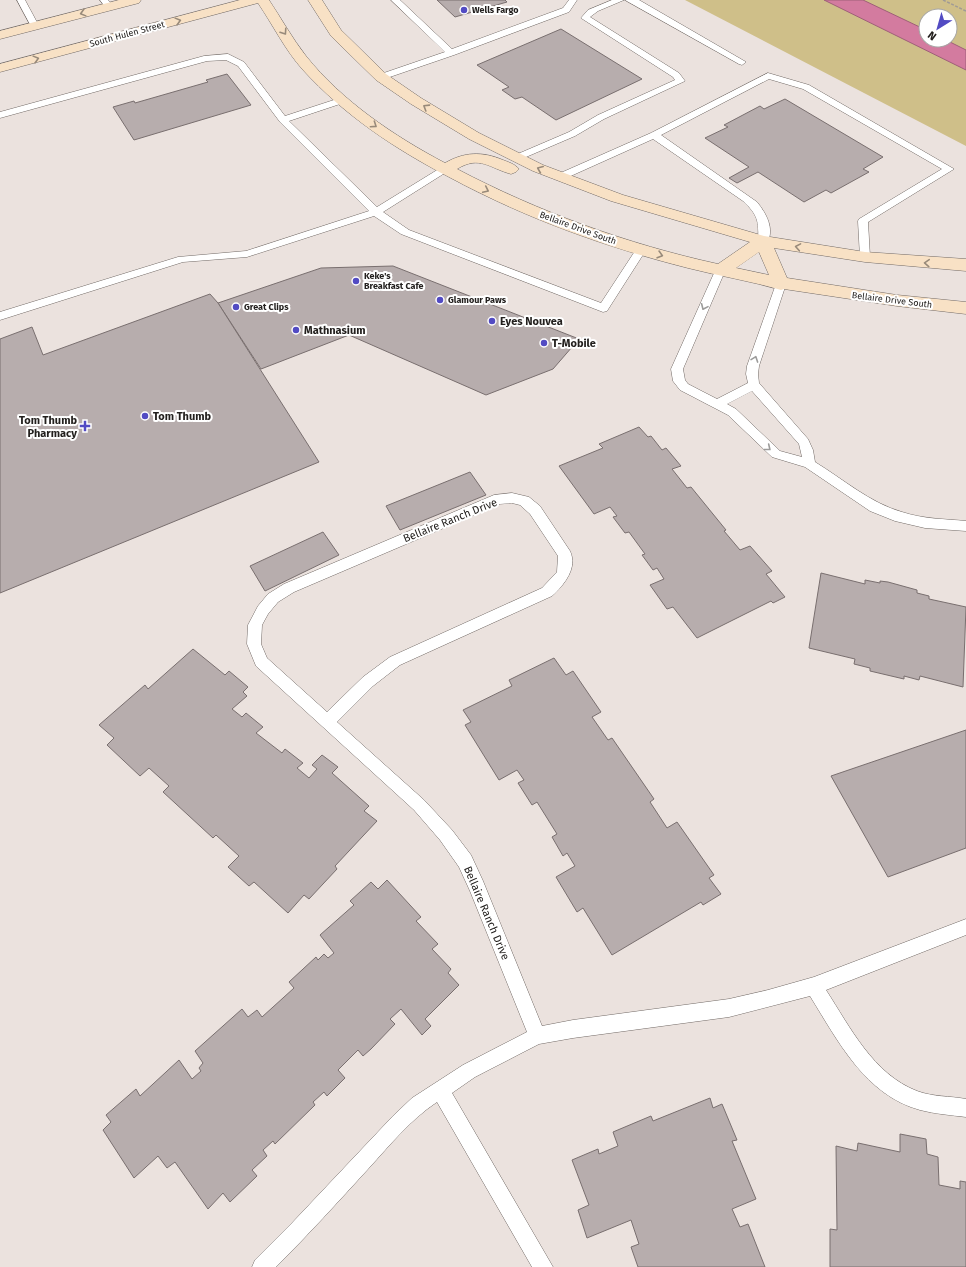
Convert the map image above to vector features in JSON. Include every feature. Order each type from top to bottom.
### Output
[{"type":"main road","points":[[0,35],[35,26],[106,3],[134,0]]},
{"type":"main road","name":"South Hulen Street","points":[[0,68],[255,0]]},
{"type":"main road","name":"Bellaire Drive South","points":[[262,0],[306,64],[364,118],[393,138],[445,169],[469,182],[546,217],[641,250],[720,271],[781,284],[880,300],[966,308]]},
{"type":"main road","points":[[315,0],[336,33],[381,77],[443,118],[516,158],[560,177],[597,191],[654,209],[763,241],[865,257],[966,265]]},
{"type":"main road","points":[[445,169],[464,158],[480,158],[592,200],[625,208],[654,209]]},
{"type":"main road","points":[[720,271],[763,241]]},
{"type":"main road","points":[[763,241],[781,284]]},
{"type":"lane","points":[[21,0],[35,26]]},
{"type":"lane","points":[[395,0],[451,53]]},
{"type":"lane","points":[[381,77],[451,53],[566,10],[573,0]]},
{"type":"lane","points":[[516,158],[572,134],[601,117],[680,81],[676,75],[585,18],[587,15],[620,0]]},
{"type":"lane","points":[[629,0],[636,2],[742,62]]},
{"type":"lane","points":[[0,115],[207,58],[228,57],[240,64],[283,120],[376,212],[405,232],[603,308],[641,250]]},
{"type":"lane","points":[[560,177],[654,136],[768,76],[806,87],[949,169],[863,221],[865,257]]},
{"type":"lane","points":[[283,120],[343,100]]},
{"type":"lane","points":[[654,136],[748,199],[760,210],[765,223],[763,241]]},
{"type":"lane","points":[[0,316],[182,259],[247,254],[376,212],[445,169]]},
{"type":"lane","points":[[720,271],[677,369],[679,381],[684,387],[732,412],[776,454],[809,464],[875,507],[900,518],[925,523],[966,526]]},
{"type":"lane","points":[[781,284],[752,370],[752,378],[754,385],[804,442],[809,464]]},
{"type":"lane","points":[[718,404],[754,385]]},
{"type":"lane","name":"Bellaire Ranch Drive","points":[[327,722],[368,681],[382,669],[395,661],[547,592],[556,584],[564,573],[565,556],[535,510],[524,501],[512,498],[498,499],[289,588],[273,598],[263,610],[255,625],[254,644],[261,662],[327,722],[419,805],[446,835],[465,861],[477,887],[537,1036]]},
{"type":"lane","points":[[262,1267],[299,1230],[399,1122],[418,1104],[470,1071],[537,1036],[573,1029],[729,1008],[768,999],[814,986],[966,927]]},
{"type":"lane","points":[[814,986],[861,1058],[880,1079],[898,1092],[916,1100],[966,1108]]},
{"type":"lane","points":[[440,1090],[543,1267]]},
{"type":"path","points":[[943,0],[966,11]]},
{"type":"shaded area","points":[[685,0],[966,0],[966,146]]},
{"type":"shaded area","points":[[824,0],[863,0],[918,26],[918,46]]},
{"type":"shaded area","points":[[958,46],[966,50],[966,70],[921,48],[958,48]]},
{"type":"building","name":"Wells Fargo","points":[[437,0],[505,0],[507,2],[455,17]]},
{"type":"building","points":[[561,29],[642,79],[556,120],[522,97],[515,99],[502,90],[509,87],[477,65]]},
{"type":"building","points":[[227,74],[251,105],[134,140],[113,107],[134,101],[135,103],[208,82],[206,80]]},
{"type":"building","points":[[785,99],[883,157],[863,169],[869,172],[831,193],[826,190],[804,202],[758,172],[737,183],[729,178],[749,167],[705,138],[728,127],[724,125],[760,106],[764,109]]},
{"type":"building","points":[[393,266],[579,339],[553,369],[486,395],[349,335],[261,369],[218,303],[321,268]]},
{"type":"building","name":"Tom Thumb","points":[[210,294],[218,303],[319,462],[0,593],[0,339],[32,327],[43,355]]},
{"type":"building","points":[[639,427],[648,437],[651,436],[662,450],[666,448],[681,466],[672,469],[687,488],[691,487],[726,530],[724,531],[740,550],[750,546],[772,571],[766,574],[785,597],[773,603],[771,601],[697,638],[673,607],[667,609],[650,585],[664,579],[657,568],[653,570],[642,555],[645,554],[629,532],[625,533],[613,517],[617,516],[610,507],[594,514],[559,466],[603,448],[599,444]]},
{"type":"building","points":[[470,472],[486,495],[400,530],[386,506]]},
{"type":"building","points":[[323,532],[339,555],[265,591],[250,566]]},
{"type":"building","points":[[821,573],[865,584],[865,580],[880,583],[880,581],[888,582],[917,590],[917,593],[929,596],[929,599],[966,607],[963,687],[920,676],[919,680],[904,676],[904,679],[870,671],[870,668],[854,664],[855,659],[809,648]]},
{"type":"building","points":[[193,649],[225,675],[229,671],[248,687],[243,692],[247,696],[232,709],[242,717],[246,713],[263,727],[256,733],[282,753],[285,749],[303,763],[297,768],[309,778],[317,769],[312,765],[322,755],[338,767],[332,773],[369,806],[364,811],[377,821],[335,866],[337,869],[309,899],[304,895],[288,913],[254,882],[249,886],[228,867],[239,856],[216,835],[213,838],[163,792],[169,786],[149,768],[140,776],[107,745],[114,738],[99,725],[145,685],[148,689]]},
{"type":"building","points":[[554,658],[566,675],[573,671],[601,712],[592,717],[608,740],[612,738],[654,799],[650,802],[667,828],[677,822],[714,875],[709,878],[721,894],[703,905],[701,902],[612,955],[583,908],[577,912],[556,877],[575,866],[567,853],[563,856],[552,837],[557,834],[537,802],[532,805],[518,783],[524,780],[517,770],[499,780],[465,725],[471,722],[463,710],[512,686],[509,680]]},
{"type":"building","points":[[966,730],[966,848],[888,877],[831,776]]},
{"type":"building","points":[[387,880],[421,917],[416,921],[438,944],[432,949],[451,969],[448,973],[459,985],[425,1019],[431,1026],[422,1035],[401,1009],[390,1019],[395,1024],[371,1049],[363,1056],[358,1050],[338,1070],[345,1078],[327,1096],[324,1092],[313,1102],[315,1105],[275,1144],[273,1141],[263,1150],[267,1156],[252,1170],[257,1176],[230,1202],[223,1193],[208,1209],[175,1162],[167,1168],[158,1156],[134,1178],[103,1130],[111,1122],[106,1115],[136,1089],[140,1096],[179,1060],[192,1079],[201,1071],[199,1068],[203,1063],[195,1051],[242,1009],[248,1017],[257,1010],[262,1017],[294,988],[289,982],[316,957],[318,960],[324,954],[328,958],[334,953],[320,935],[354,905],[350,901],[371,882],[378,889]]},
{"type":"building","points":[[710,1098],[713,1108],[722,1104],[737,1140],[732,1141],[756,1199],[732,1209],[740,1227],[748,1224],[765,1267],[638,1267],[631,1247],[639,1244],[631,1220],[587,1238],[578,1210],[589,1205],[572,1160],[598,1149],[599,1154],[618,1146],[613,1132],[651,1116],[653,1121]]},
{"type":"building","points":[[900,1134],[926,1139],[927,1154],[938,1157],[939,1185],[960,1189],[960,1181],[966,1182],[966,1267],[830,1267],[830,1229],[837,1230],[836,1146],[857,1151],[858,1143],[900,1152]]},
{"type":"place","name":"Wells Fargo","points":[[464,10]]},
{"type":"place","name":"Keke's Breakfast Cafe","points":[[356,281]]},
{"type":"place","name":"Glamour Paws","points":[[440,300]]},
{"type":"place","name":"Great Clips","points":[[236,307]]},
{"type":"place","name":"Eyes Nouvea","points":[[492,321]]},
{"type":"place","name":"Mathnasium","points":[[296,330]]},
{"type":"place","name":"T-Mobile","points":[[544,343]]},
{"type":"place","name":"Tom Thumb","points":[[145,416]]},
{"type":"place","name":"Tom Thumb Pharmacy","points":[[85,426]]}]
